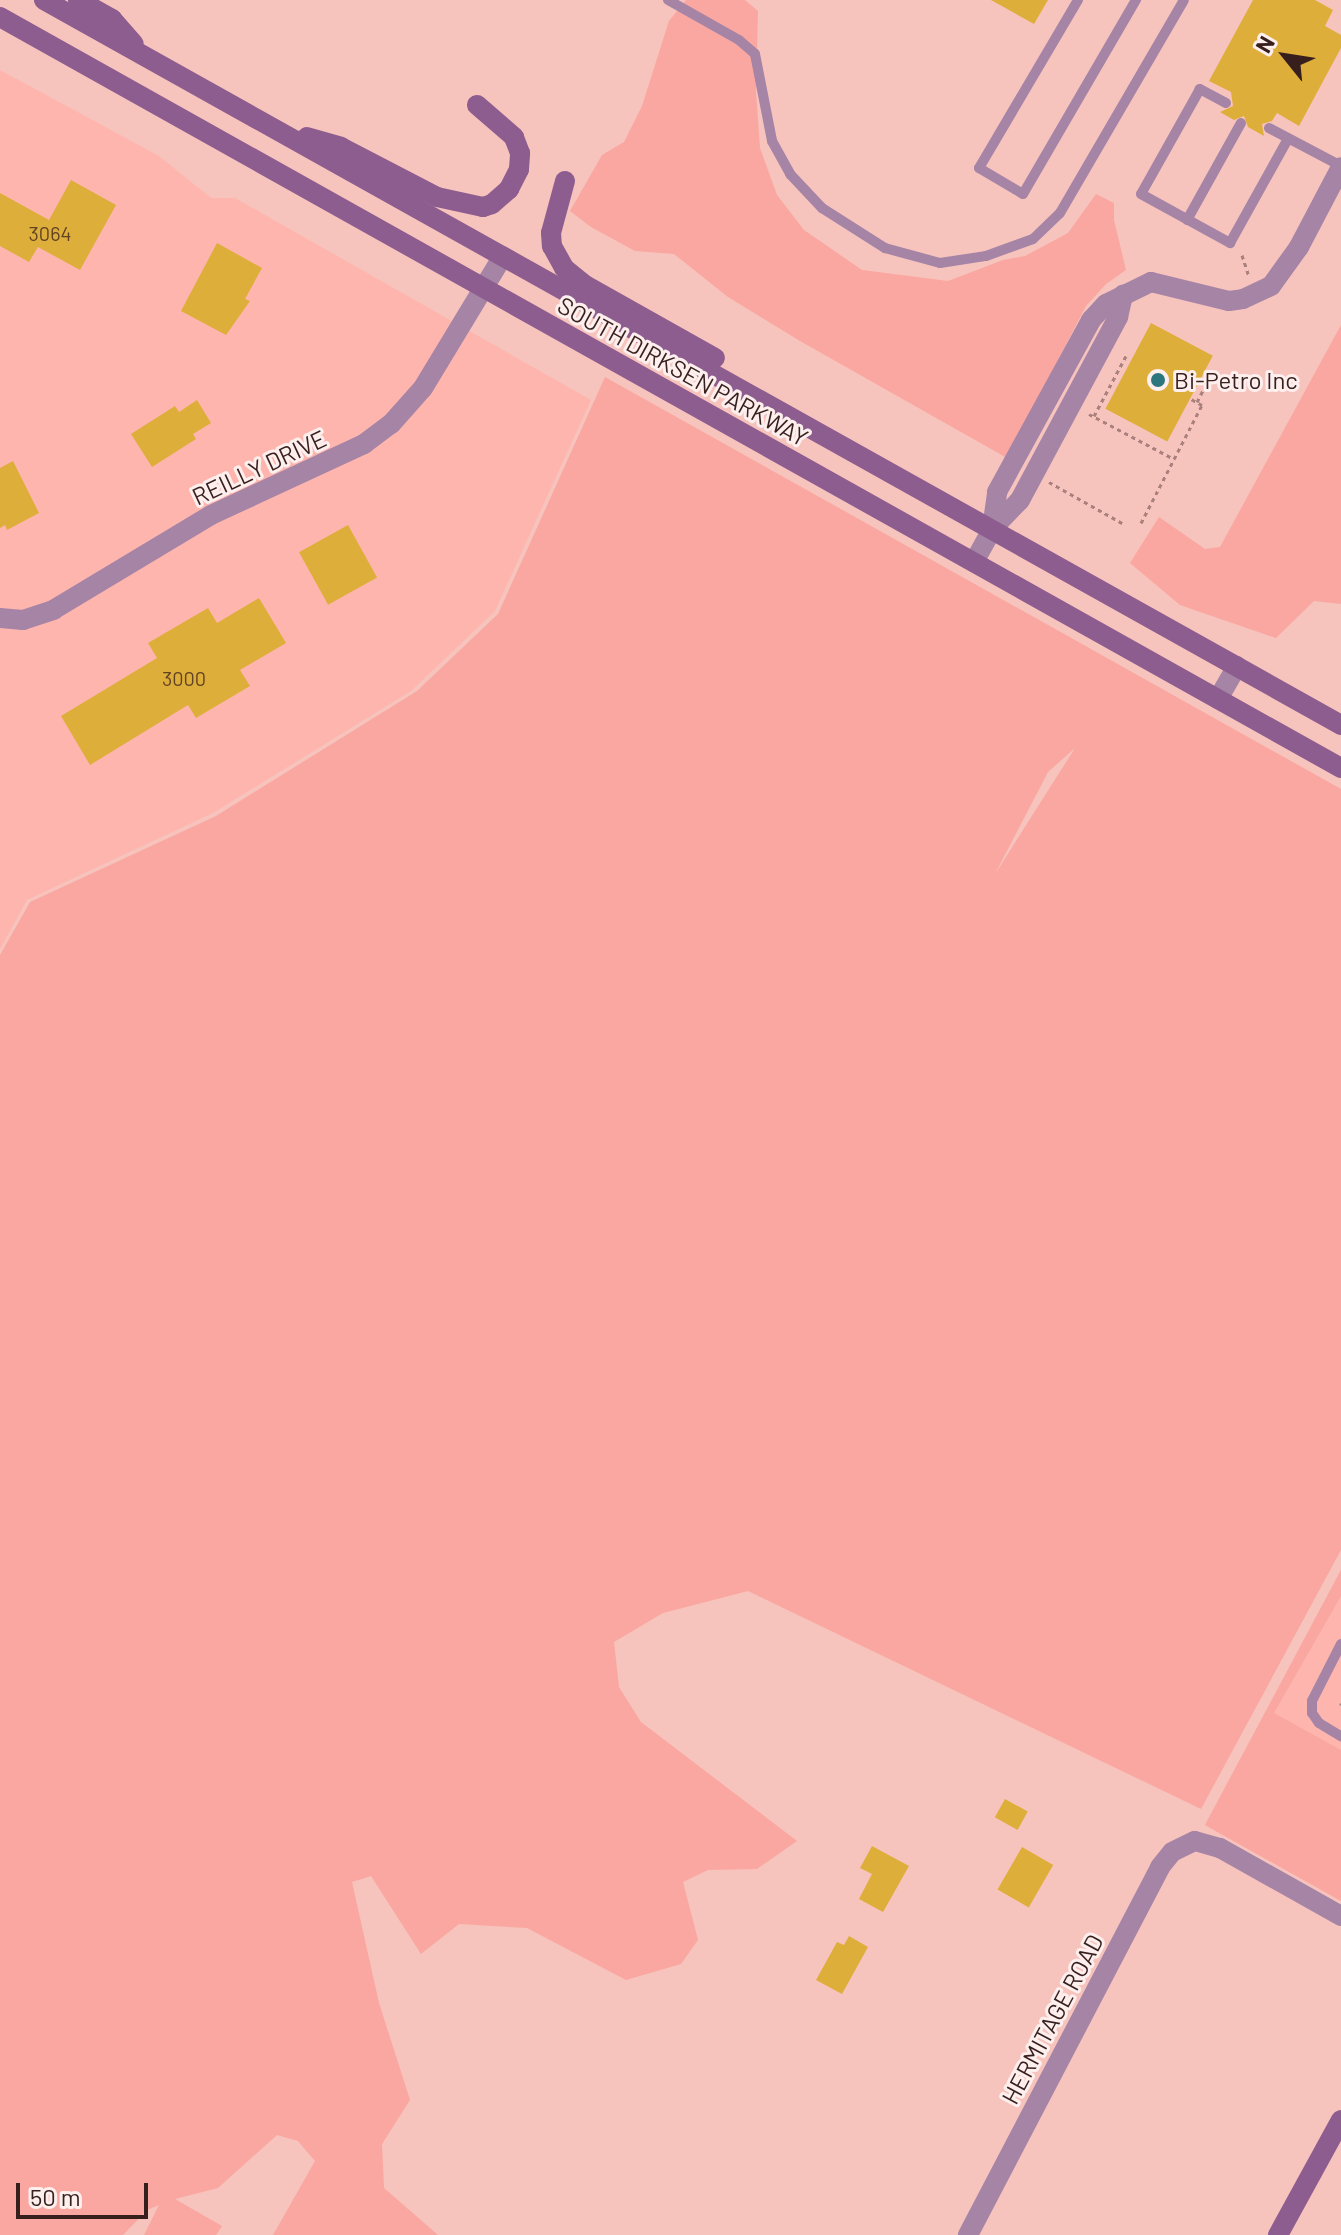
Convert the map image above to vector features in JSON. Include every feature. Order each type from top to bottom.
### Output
[{"type":"main road","name":"SOUTH DIRKSEN PARKWAY","points":[[44,0],[1341,725]]},
{"type":"main road","points":[[78,0],[112,19],[144,56]]},
{"type":"main road","name":"SOUTH DIRKSEN PARKWAY","points":[[0,17],[1341,768]]},
{"type":"main road","points":[[0,24],[22,30]]},
{"type":"main road","points":[[268,124],[341,147],[437,197],[483,207],[492,204],[509,189],[519,169],[520,153],[514,137],[477,105]]},
{"type":"main road","points":[[565,181],[551,233],[552,246],[564,268],[585,285],[774,392],[818,432]]},
{"type":"main road","points":[[1278,2235],[1341,2120]]},
{"type":"street","points":[[974,562],[992,529],[997,492],[1084,334],[1106,304],[1151,282],[1229,301],[1243,299],[1271,286],[1299,247],[1341,166]]},
{"type":"street","name":"REILLY DRIVE","points":[[0,618],[23,620],[53,610],[211,515],[364,444],[391,424],[423,388],[503,256]]},
{"type":"street","points":[[1218,699],[1237,666]]},
{"type":"street","name":"HERMITAGE ROAD","points":[[968,2235],[1160,1867],[1172,1852],[1195,1841],[1220,1848],[1341,1916]]},
{"type":"lane","points":[[668,0],[739,40],[755,54],[772,141],[790,174],[822,208],[885,248],[940,263],[986,256],[1033,239],[1060,213],[1184,0]]},
{"type":"lane","points":[[1078,0],[979,168],[1023,194],[1136,0]]},
{"type":"lane","points":[[1226,103],[1200,89],[1141,194],[1230,243],[1288,139]]},
{"type":"lane","points":[[1187,220],[1241,123]]},
{"type":"lane","points":[[1269,128],[1341,166]]},
{"type":"lane","points":[[1341,1644],[1312,1701],[1312,1713],[1319,1723],[1341,1736]]},
{"type":"path","points":[[1242,255],[1250,279]]},
{"type":"path","points":[[1094,416],[1127,354]]},
{"type":"path","points":[[1116,361],[1122,364]]},
{"type":"path","points":[[1197,402],[1204,388]]},
{"type":"path","points":[[1141,523],[1202,405],[1191,399]]},
{"type":"path","points":[[1086,412],[1174,459]]},
{"type":"path","points":[[1042,479],[1122,523]]},
{"type":"shaded area","points":[[686,0],[745,0],[758,11],[756,92],[760,148],[777,195],[804,230],[862,270],[948,281],[1003,260],[1025,256],[1068,233],[1096,194],[1114,203],[1114,220],[1126,270],[1106,284],[1086,306],[1007,458],[728,297],[674,254],[635,251],[591,227],[570,211],[602,155],[624,142],[642,106],[669,21]]},
{"type":"shaded area","points":[[0,70],[159,156],[211,198],[235,198],[591,400],[495,611],[411,691],[213,813],[27,900],[0,949]]},
{"type":"shaded area","points":[[1341,325],[1341,604],[1314,601],[1276,638],[1180,605],[1130,563],[1159,517],[1205,549],[1220,547]]},
{"type":"shaded area","points":[[605,377],[1341,789],[1341,1550],[1201,1809],[748,1591],[663,1613],[614,1642],[619,1687],[641,1722],[797,1841],[757,1869],[708,1870],[683,1882],[698,1940],[681,1964],[626,1980],[527,1928],[459,1924],[421,1954],[371,1876],[352,1882],[379,2003],[410,2100],[382,2144],[384,2188],[438,2235],[273,2235],[315,2161],[298,2141],[277,2135],[218,2188],[175,2199],[222,2226],[216,2235],[144,2235],[159,2205],[147,2210],[123,2235],[0,2235],[0,955],[30,902],[216,816],[417,691],[498,614]],"holes":[[[1075,748],[996,872],[1048,772]]]},
{"type":"shaded area","points":[[1341,1570],[1341,1901],[1205,1825]]},
{"type":"shaded area","points":[[1341,1570],[1341,1596],[1274,1713],[1341,1750],[1341,1901],[1205,1825]]},
{"type":"building","points":[[991,0],[1048,0],[1034,24]]},
{"type":"building","points":[[1253,0],[1315,0],[1333,10],[1325,26],[1341,35],[1341,48],[1299,126],[1277,113],[1272,121],[1262,124],[1264,136],[1248,127],[1244,116],[1234,120],[1220,112],[1233,106],[1231,92],[1209,81]]},
{"type":"building","points":[[71,180],[116,205],[80,270],[38,247],[29,262],[0,246],[0,193],[49,220]]},
{"type":"building","points":[[217,243],[262,268],[245,299],[250,301],[226,335],[181,311]]},
{"type":"building","points":[[1151,323],[1213,356],[1167,442],[1105,409]]},
{"type":"building","points":[[197,400],[211,423],[193,434],[196,439],[152,467],[131,434],[175,406],[179,412]]},
{"type":"building","points":[[13,461],[39,513],[7,530],[5,525],[0,528],[0,468]]},
{"type":"building","points":[[348,525],[377,577],[328,605],[299,552]]},
{"type":"building","points":[[259,598],[286,643],[240,670],[250,686],[196,718],[188,705],[90,765],[61,716],[157,658],[148,643],[208,608],[217,623]]},
{"type":"building","points":[[1005,1799],[1028,1812],[1018,1830],[995,1817]]},
{"type":"building","points":[[872,1846],[909,1866],[883,1912],[859,1899],[872,1874],[860,1868]]},
{"type":"building","points":[[1022,1847],[1053,1865],[1029,1907],[998,1889]]},
{"type":"building","points":[[849,1936],[868,1947],[842,1994],[816,1980],[837,1942],[844,1945]]},
{"type":"place","name":"Bi-Petro Inc","points":[[1158,380]]}]
